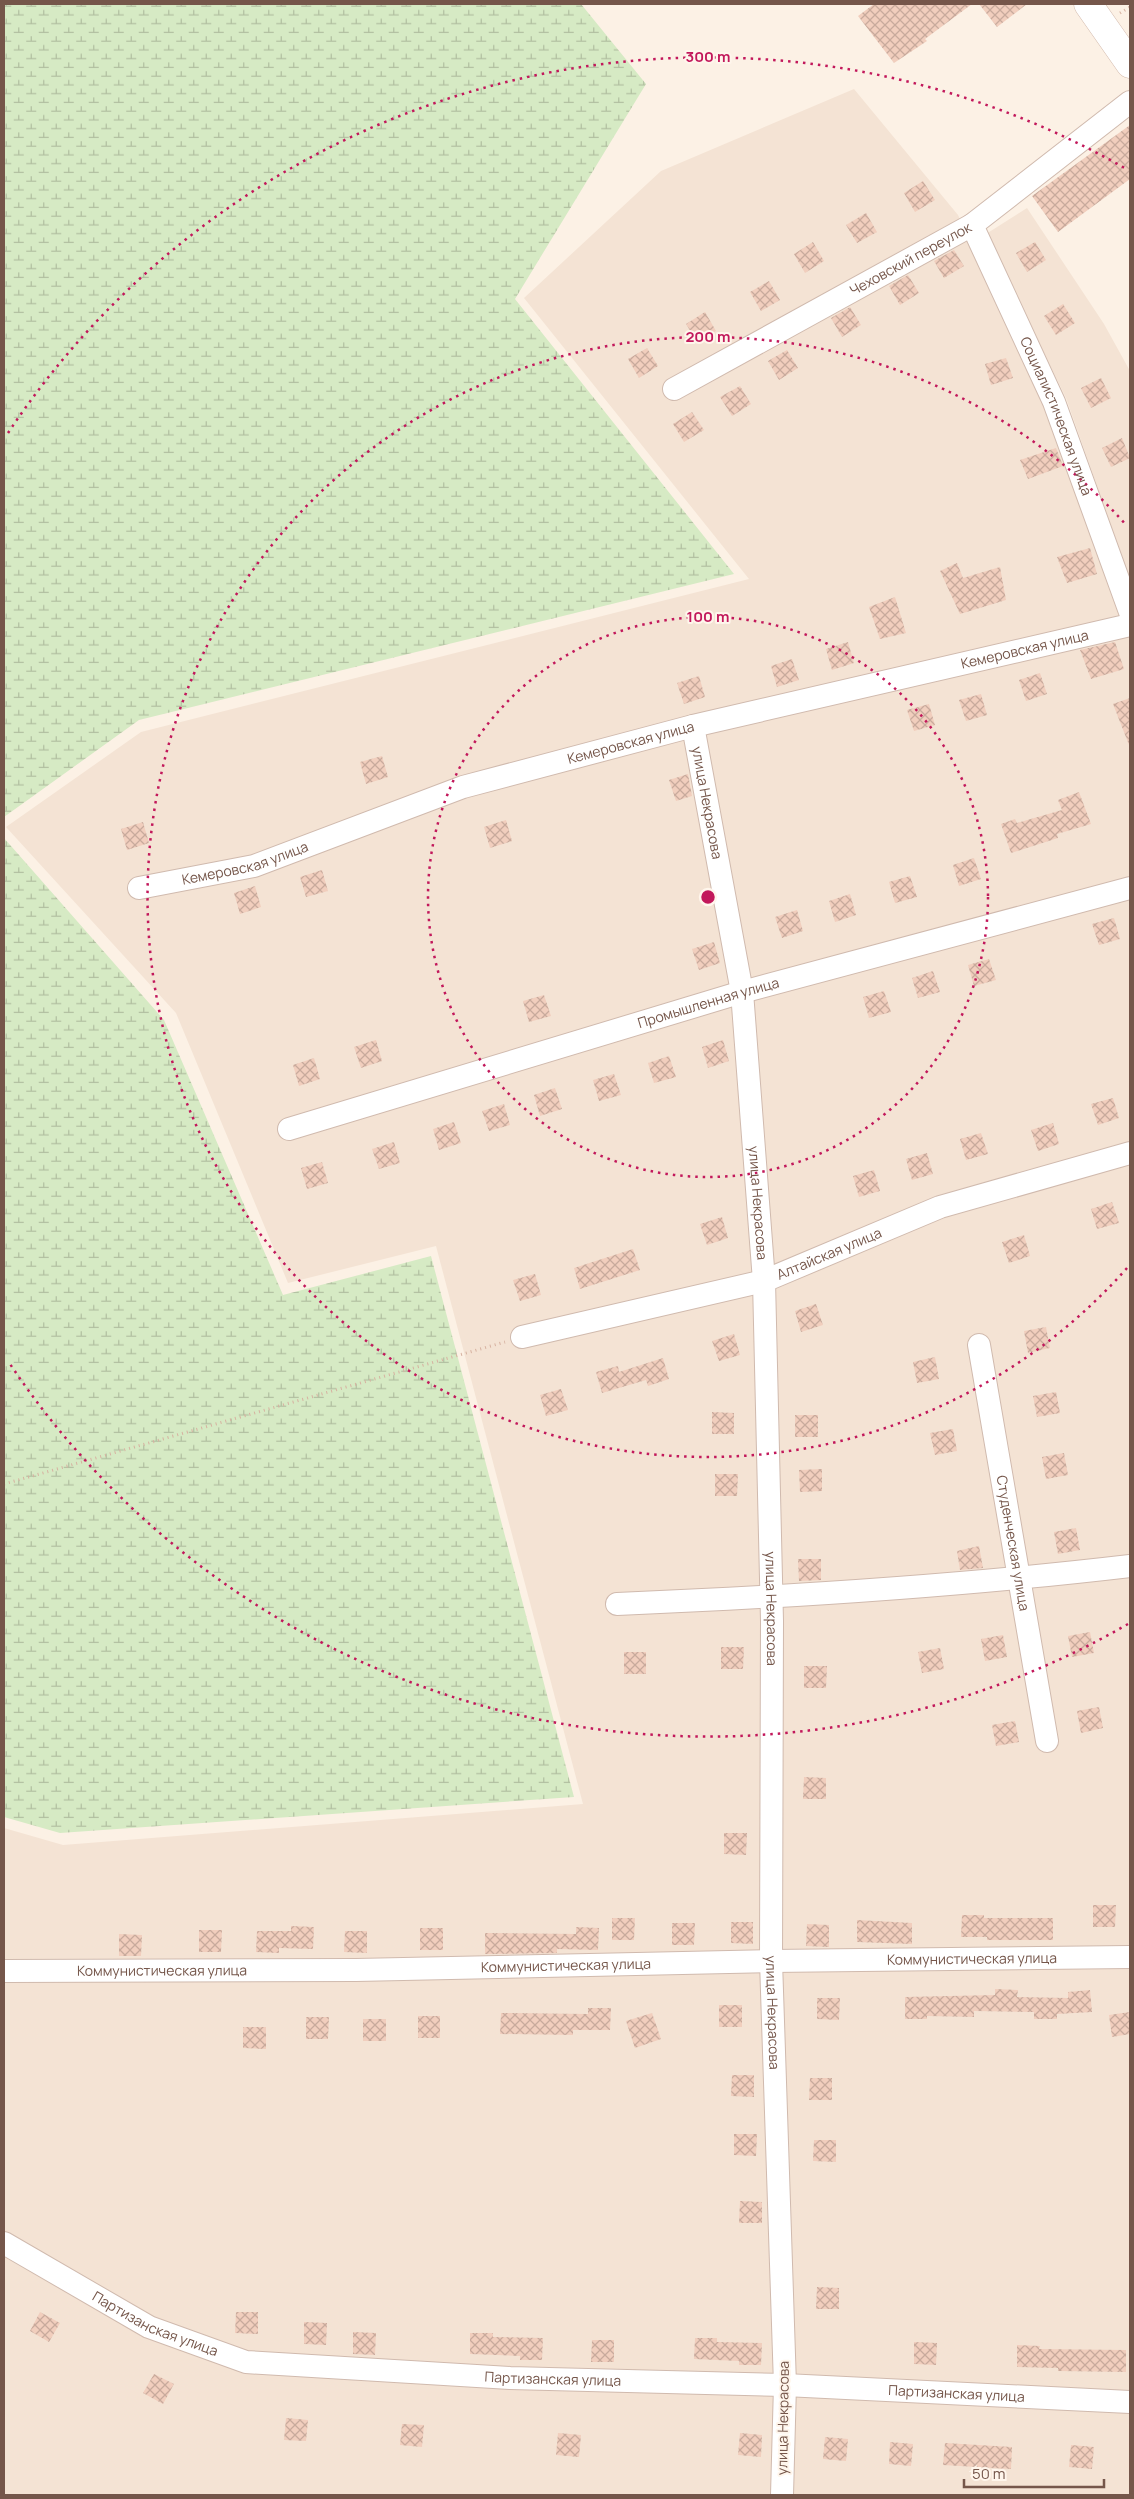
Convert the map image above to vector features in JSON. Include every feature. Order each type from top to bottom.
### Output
[{"type":"main road","points":[[1088,4],[1130,64]]},
{"type":"street","name":"Чеховский переулок","points":[[674,389],[972,224],[1130,102]]},
{"type":"street","name":"Социалистическая улица","points":[[972,224],[1054,402],[1130,612]]},
{"type":"street","name":"Кемеровская улица","points":[[139,888],[254,866],[463,787],[693,726],[1130,625]]},
{"type":"street","name":"улица Некрасова","points":[[693,726],[742,992],[764,1281],[772,1598],[771,1961],[785,2385],[782,2495]]},
{"type":"street","name":"Промышленная улица","points":[[289,1129],[742,992],[1130,888]]},
{"type":"street","name":"Алтайская улица","points":[[522,1337],[764,1281],[940,1207],[1130,1153]]},
{"type":"street","name":"Студенческая улица","points":[[979,1345],[1047,1741]]},
{"type":"street","points":[[617,1604],[772,1598],[1018,1579],[1130,1566]]},
{"type":"street","name":"Коммунистическая улица","points":[[4,1971],[356,1970],[771,1961],[1130,1957]]},
{"type":"street","name":"Партизанская улица","points":[[4,2243],[149,2327],[246,2362],[510,2378],[785,2385],[1130,2402]]},
{"type":"path","points":[[4,1484],[522,1337]]},
{"type":"shaded area","points":[[854,89],[958,215],[1045,404],[1130,639],[1130,2495],[4,2495],[4,1828],[63,1845],[583,1804],[436,1246],[288,1283],[176,1013],[6,827],[141,732],[749,579],[524,298],[661,171]]},
{"type":"shaded area","points":[[1027,208],[1104,324],[1130,371],[1130,579],[1066,398],[986,234]]},
{"type":"green space","points":[[4,4],[581,4],[646,84],[515,299],[734,574],[139,720],[4,817]]},
{"type":"green space","points":[[4,838],[164,1020],[283,1295],[431,1256],[574,1797],[60,1833],[4,1817]]},
{"type":"building","points":[[874,4],[972,4],[925,39],[927,41],[894,63],[858,16]]},
{"type":"building","points":[[979,4],[1027,4],[997,27]]},
{"type":"building","points":[[1130,125],[1130,179],[1058,232],[1032,196]]},
{"type":"building","points":[[923,181],[935,200],[915,212],[904,193]]},
{"type":"building","points":[[866,213],[877,232],[857,243],[846,225]]},
{"type":"building","points":[[813,242],[824,261],[805,273],[794,254]]},
{"type":"building","points":[[1035,242],[1046,260],[1027,272],[1016,253]]},
{"type":"building","points":[[954,250],[964,266],[944,278],[934,261]]},
{"type":"building","points":[[908,275],[919,293],[900,305],[889,286]]},
{"type":"building","points":[[769,281],[780,300],[761,311],[750,292]]},
{"type":"building","points":[[1063,304],[1075,323],[1056,335],[1044,316]]},
{"type":"building","points":[[850,307],[861,325],[842,337],[831,318]]},
{"type":"building","points":[[705,312],[716,331],[697,342],[686,324]]},
{"type":"building","points":[[647,348],[658,366],[639,378],[628,359]]},
{"type":"building","points":[[787,350],[798,368],[779,380],[768,361]]},
{"type":"building","points":[[1006,358],[1013,378],[991,385],[985,364]]},
{"type":"building","points":[[1101,378],[1111,398],[1091,408],[1081,388]]},
{"type":"building","points":[[740,386],[751,404],[732,416],[720,397]]},
{"type":"building","points":[[692,412],[704,430],[684,442],[673,424]]},
{"type":"building","points":[[1122,438],[1130,458],[1111,467],[1102,448]]},
{"type":"building","points":[[1056,448],[1063,466],[1028,479],[1020,460]]},
{"type":"building","points":[[1090,548],[1097,574],[1067,583],[1057,557]]},
{"type":"building","points":[[957,563],[963,578],[1000,567],[1006,600],[960,614],[940,571]]},
{"type":"building","points":[[895,597],[906,633],[880,639],[869,607]]},
{"type":"building","points":[[848,642],[854,663],[832,670],[826,649]]},
{"type":"building","points":[[1115,642],[1124,669],[1091,679],[1080,650]]},
{"type":"building","points":[[792,659],[799,680],[777,687],[771,666]]},
{"type":"building","points":[[1040,673],[1047,694],[1026,701],[1019,680]]},
{"type":"building","points":[[699,676],[705,697],[684,704],[677,683]]},
{"type":"building","points":[[981,694],[987,715],[966,721],[959,700]]},
{"type":"building","points":[[1130,698],[1130,745],[1129,745],[1113,704]]},
{"type":"building","points":[[929,704],[935,725],[914,731],[907,710]]},
{"type":"building","points":[[382,756],[388,777],[366,784],[360,762]]},
{"type":"building","points":[[688,774],[692,796],[676,801],[669,780]]},
{"type":"building","points":[[1079,792],[1091,824],[1057,834],[1058,838],[1011,853],[1001,824],[1015,819],[1017,823],[1062,810],[1058,800]]},
{"type":"building","points":[[506,820],[512,841],[490,848],[484,827]]},
{"type":"building","points":[[143,822],[149,843],[127,850],[121,829]]},
{"type":"building","points":[[974,858],[981,879],[959,886],[953,865]]},
{"type":"building","points":[[322,870],[328,891],[306,897],[300,877]]},
{"type":"building","points":[[910,876],[917,897],[895,903],[889,882]]},
{"type":"building","points":[[255,886],[261,907],[240,914],[234,893]]},
{"type":"building","points":[[850,894],[856,915],[835,922],[829,901]]},
{"type":"building","points":[[797,910],[803,931],[782,938],[775,917]]},
{"type":"building","points":[[1114,918],[1120,939],[1099,945],[1092,924]]},
{"type":"building","points":[[714,942],[720,963],[699,970],[692,949]]},
{"type":"building","points":[[989,959],[996,980],[974,986],[968,965]]},
{"type":"building","points":[[933,971],[940,992],[918,998],[912,978]]},
{"type":"building","points":[[884,991],[891,1012],[869,1018],[863,997]]},
{"type":"building","points":[[544,995],[551,1016],[529,1022],[523,1001]]},
{"type":"building","points":[[376,1040],[382,1061],[361,1068],[354,1047]]},
{"type":"building","points":[[723,1040],[729,1061],[708,1068],[702,1047]]},
{"type":"building","points":[[669,1056],[676,1077],[654,1083],[648,1063]]},
{"type":"building","points":[[314,1058],[320,1079],[299,1086],[293,1065]]},
{"type":"building","points":[[614,1074],[621,1095],[599,1101],[593,1080]]},
{"type":"building","points":[[555,1088],[562,1109],[540,1116],[534,1095]]},
{"type":"building","points":[[1113,1098],[1119,1118],[1098,1125],[1091,1104]]},
{"type":"building","points":[[504,1104],[510,1125],[489,1131],[482,1111]]},
{"type":"building","points":[[454,1122],[461,1143],[439,1150],[433,1129]]},
{"type":"building","points":[[1053,1123],[1059,1144],[1038,1151],[1031,1130]]},
{"type":"building","points":[[981,1133],[988,1154],[966,1160],[960,1139]]},
{"type":"building","points":[[394,1142],[400,1163],[379,1169],[372,1149]]},
{"type":"building","points":[[927,1153],[933,1174],[912,1180],[906,1159]]},
{"type":"building","points":[[322,1162],[328,1183],[307,1189],[301,1168]]},
{"type":"building","points":[[874,1170],[880,1191],[859,1197],[853,1176]]},
{"type":"building","points":[[1112,1202],[1119,1223],[1097,1229],[1091,1209]]},
{"type":"building","points":[[722,1217],[728,1238],[707,1245],[700,1224]]},
{"type":"building","points":[[1024,1235],[1030,1256],[1009,1263],[1002,1242]]},
{"type":"building","points":[[633,1249],[640,1270],[580,1289],[574,1268]]},
{"type":"building","points":[[535,1274],[541,1295],[520,1301],[513,1280]]},
{"type":"building","points":[[816,1304],[823,1325],[801,1332],[795,1311]]},
{"type":"building","points":[[1046,1327],[1050,1348],[1028,1353],[1024,1331]]},
{"type":"building","points":[[734,1334],[740,1355],[719,1361],[712,1341]]},
{"type":"building","points":[[935,1357],[939,1379],[917,1383],[913,1362]]},
{"type":"building","points":[[663,1358],[669,1379],[648,1386],[646,1380],[602,1393],[596,1372],[618,1366],[619,1372]]},
{"type":"building","points":[[561,1389],[568,1410],[546,1416],[540,1395]]},
{"type":"building","points":[[1056,1392],[1060,1413],[1037,1417],[1033,1396]]},
{"type":"building","points":[[712,1412],[734,1413],[734,1434],[712,1434]]},
{"type":"building","points":[[795,1415],[818,1415],[818,1437],[795,1437]]},
{"type":"building","points":[[953,1429],[957,1451],[935,1455],[930,1433]]},
{"type":"building","points":[[1064,1453],[1068,1475],[1046,1479],[1042,1457]]},
{"type":"building","points":[[822,1469],[822,1491],[800,1492],[799,1470]]},
{"type":"building","points":[[715,1474],[738,1474],[737,1496],[715,1496]]},
{"type":"building","points":[[1076,1528],[1080,1550],[1058,1554],[1054,1532]]},
{"type":"building","points":[[979,1546],[983,1568],[960,1570],[957,1551]]},
{"type":"building","points":[[798,1559],[821,1559],[821,1580],[799,1581]]},
{"type":"building","points":[[1090,1632],[1094,1653],[1072,1657],[1068,1636]]},
{"type":"building","points":[[1003,1635],[1007,1657],[985,1661],[981,1639]]},
{"type":"building","points":[[721,1647],[744,1647],[743,1669],[721,1669]]},
{"type":"building","points":[[940,1648],[944,1669],[922,1673],[918,1652]]},
{"type":"building","points":[[624,1652],[646,1652],[646,1674],[624,1674]]},
{"type":"building","points":[[804,1666],[827,1666],[826,1688],[804,1688]]},
{"type":"building","points":[[1099,1707],[1103,1728],[1081,1733],[1077,1711]]},
{"type":"building","points":[[1015,1721],[1019,1742],[996,1746],[992,1725]]},
{"type":"building","points":[[804,1777],[826,1778],[826,1799],[803,1799]]},
{"type":"building","points":[[724,1833],[747,1833],[746,1855],[724,1854]]},
{"type":"building","points":[[1093,1905],[1116,1905],[1115,1927],[1093,1927]]},
{"type":"building","points":[[962,1915],[984,1915],[984,1918],[1053,1918],[1053,1940],[987,1940],[987,1937],[961,1937]]},
{"type":"building","points":[[612,1918],[635,1918],[634,1940],[612,1940]]},
{"type":"building","points":[[857,1920],[912,1923],[912,1944],[857,1942]]},
{"type":"building","points":[[731,1922],[753,1922],[753,1944],[731,1943]]},
{"type":"building","points":[[672,1923],[695,1923],[694,1945],[672,1945]]},
{"type":"building","points":[[807,1924],[829,1925],[829,1947],[806,1946]]},
{"type":"building","points":[[291,1926],[314,1927],[313,1949],[279,1948],[279,1953],[256,1952],[257,1931],[291,1931]]},
{"type":"building","points":[[576,1927],[599,1928],[598,1950],[557,1949],[557,1953],[485,1954],[485,1933],[576,1934]]},
{"type":"building","points":[[420,1928],[443,1928],[443,1950],[420,1950]]},
{"type":"building","points":[[199,1930],[222,1930],[221,1952],[199,1952]]},
{"type":"building","points":[[345,1931],[367,1931],[367,1953],[344,1952]]},
{"type":"building","points":[[119,1934],[142,1935],[141,1956],[119,1956]]},
{"type":"building","points":[[995,1989],[1018,1990],[1017,1997],[1068,1998],[1068,1992],[1090,1990],[1092,2012],[1057,2014],[1057,2019],[1034,2019],[1034,2012],[974,2011],[974,2017],[927,2016],[927,2019],[905,2019],[905,1997],[995,1995]]},
{"type":"building","points":[[817,1998],[840,1998],[839,2020],[817,2019]]},
{"type":"building","points":[[719,2005],[742,2005],[742,2027],[719,2027]]},
{"type":"building","points":[[588,2008],[611,2008],[610,2030],[573,2030],[573,2035],[500,2034],[501,2013],[588,2014]]},
{"type":"building","points":[[1130,2012],[1130,2034],[1112,2037],[1109,2015]]},
{"type":"building","points":[[652,2013],[661,2039],[635,2048],[626,2021]]},
{"type":"building","points":[[418,2016],[440,2016],[440,2038],[418,2038]]},
{"type":"building","points":[[306,2017],[329,2017],[328,2039],[306,2039]]},
{"type":"building","points":[[363,2019],[386,2019],[386,2041],[363,2041]]},
{"type":"building","points":[[243,2027],[266,2027],[266,2049],[243,2048]]},
{"type":"building","points":[[732,2075],[754,2075],[754,2097],[731,2096]]},
{"type":"building","points":[[810,2078],[832,2078],[832,2100],[809,2100]]},
{"type":"building","points":[[734,2134],[757,2134],[756,2156],[734,2155]]},
{"type":"building","points":[[814,2140],[836,2140],[836,2162],[813,2161]]},
{"type":"building","points":[[740,2201],[762,2202],[762,2223],[739,2223]]},
{"type":"building","points":[[817,2287],[839,2288],[839,2309],[816,2309]]},
{"type":"building","points":[[40,2312],[60,2323],[49,2342],[30,2331]]},
{"type":"building","points":[[236,2312],[258,2312],[258,2334],[235,2333]]},
{"type":"building","points":[[304,2322],[327,2323],[326,2345],[304,2344]]},
{"type":"building","points":[[353,2332],[376,2333],[375,2355],[353,2354]]},
{"type":"building","points":[[470,2333],[493,2333],[493,2337],[543,2338],[542,2360],[520,2360],[520,2356],[470,2354]]},
{"type":"building","points":[[695,2338],[717,2338],[717,2342],[762,2343],[761,2365],[739,2365],[739,2361],[694,2359]]},
{"type":"building","points":[[592,2340],[614,2340],[614,2362],[591,2362]]},
{"type":"building","points":[[914,2342],[937,2343],[936,2365],[914,2364]]},
{"type":"building","points":[[1017,2345],[1040,2346],[1039,2349],[1126,2350],[1126,2372],[1058,2371],[1058,2368],[1017,2367]]},
{"type":"building","points":[[154,2374],[174,2384],[163,2404],[143,2393]]},
{"type":"building","points":[[286,2418],[308,2420],[306,2441],[284,2440]]},
{"type":"building","points":[[402,2424],[424,2425],[422,2447],[400,2445]]},
{"type":"building","points":[[558,2433],[581,2435],[579,2457],[556,2455]]},
{"type":"building","points":[[740,2433],[762,2435],[761,2457],[738,2455]]},
{"type":"building","points":[[825,2437],[848,2439],[846,2461],[823,2459]]},
{"type":"building","points":[[890,2442],[913,2444],[911,2466],[889,2464]]},
{"type":"building","points":[[945,2443],[1012,2447],[1011,2469],[943,2465]]},
{"type":"building","points":[[1071,2445],[1094,2447],[1092,2469],[1069,2467]]}]
